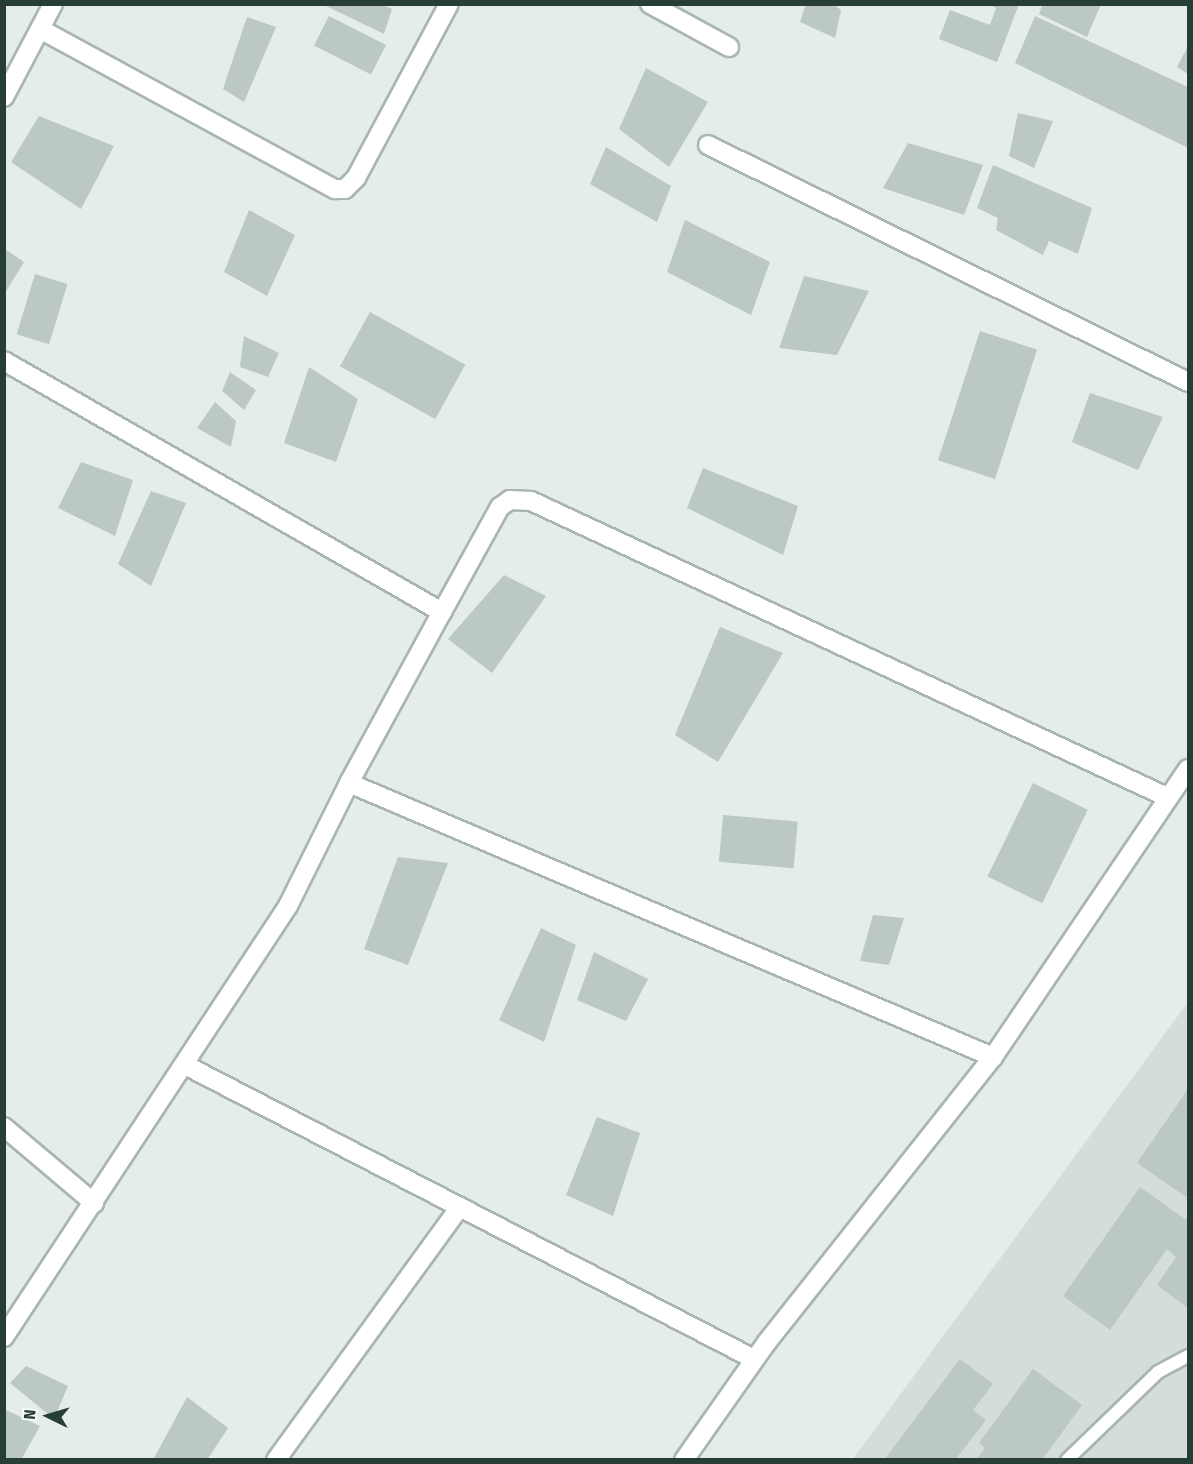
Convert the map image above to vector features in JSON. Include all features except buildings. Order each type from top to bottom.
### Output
[{"type":"street","points":[[4,97],[53,4]]},
{"type":"street","points":[[40,29],[335,189],[345,189],[356,178],[449,4]]},
{"type":"street","points":[[650,4],[729,46]]},
{"type":"street","points":[[708,145],[1188,382]]},
{"type":"street","points":[[4,361],[442,612]]},
{"type":"street","points":[[4,1337],[186,1065],[288,906],[349,783],[442,612],[500,507],[510,500],[531,501],[1167,798]]},
{"type":"street","points":[[684,1460],[754,1359],[993,1056],[1188,769]]},
{"type":"street","points":[[349,783],[993,1056]]},
{"type":"street","points":[[186,1065],[754,1359]]},
{"type":"street","points":[[4,1127],[94,1203]]},
{"type":"street","points":[[276,1460],[460,1207]]},
{"type":"lane","points":[[1067,1460],[1158,1372],[1188,1356]]},
{"type":"shaded area","points":[[1188,1002],[1188,1459],[853,1459]]}]
